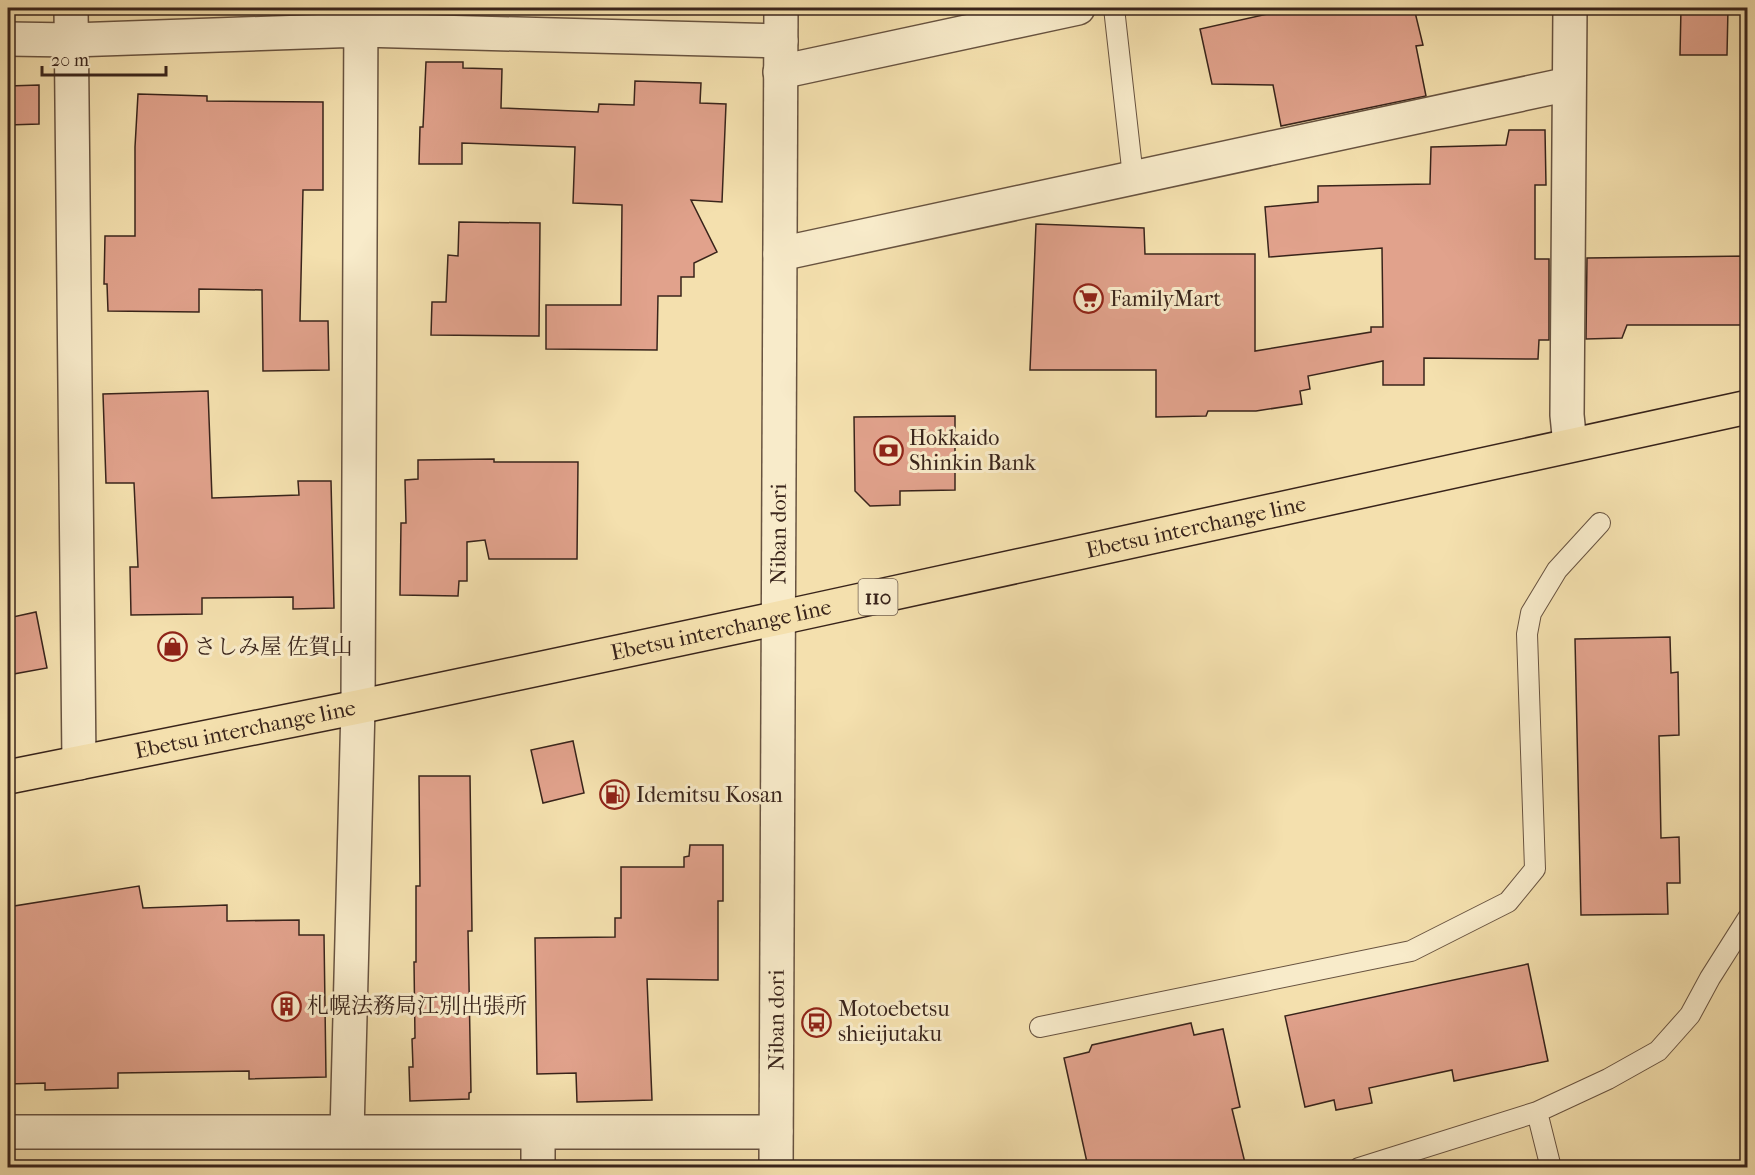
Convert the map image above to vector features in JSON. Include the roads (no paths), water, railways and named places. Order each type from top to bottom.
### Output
[{"type":"main road","name":"Ebetsu interchange line","points":[[8,777],[357,707],[779,618],[1748,407]]},
{"type":"street","points":[[71,8],[79,763]]},
{"type":"street","name":"Niban dori","points":[[776,1167],[781,8]]},
{"type":"street","points":[[8,39],[72,40],[361,19],[781,57],[1078,8]]},
{"type":"street","points":[[1570,8],[1567,415],[1570,445]]},
{"type":"street","points":[[347,1132],[357,707],[361,19]]},
{"type":"street","points":[[780,254],[1569,84]]},
{"type":"street","points":[[8,1132],[776,1132]]},
{"type":"street","points":[[538,1132],[538,1167]]},
{"type":"lane","points":[[1114,8],[1133,177]]},
{"type":"lane","points":[[1040,1027],[1412,951],[1508,902],[1535,869],[1527,634],[1531,613],[1557,570],[1600,523]]},
{"type":"lane","points":[[1359,1167],[1537,1112],[1658,1051],[1690,1015],[1710,978],[1748,918]]},
{"type":"lane","points":[[1537,1112],[1551,1167]]},
{"type":"place","name":"FamilyMart","points":[[1089,299]]},
{"type":"place","name":"Hokkaido Shinkin Bank","points":[[888,451]]},
{"type":"place","name":"さしみ屋 佐賀山","points":[[173,647]]},
{"type":"place","name":"Idemitsu Kosan","points":[[615,795]]},
{"type":"place","name":"札幌法務局江別出張所","points":[[286,1006]]},
{"type":"place","name":"Motoebetsu shieijutaku","points":[[817,1022]]}]
